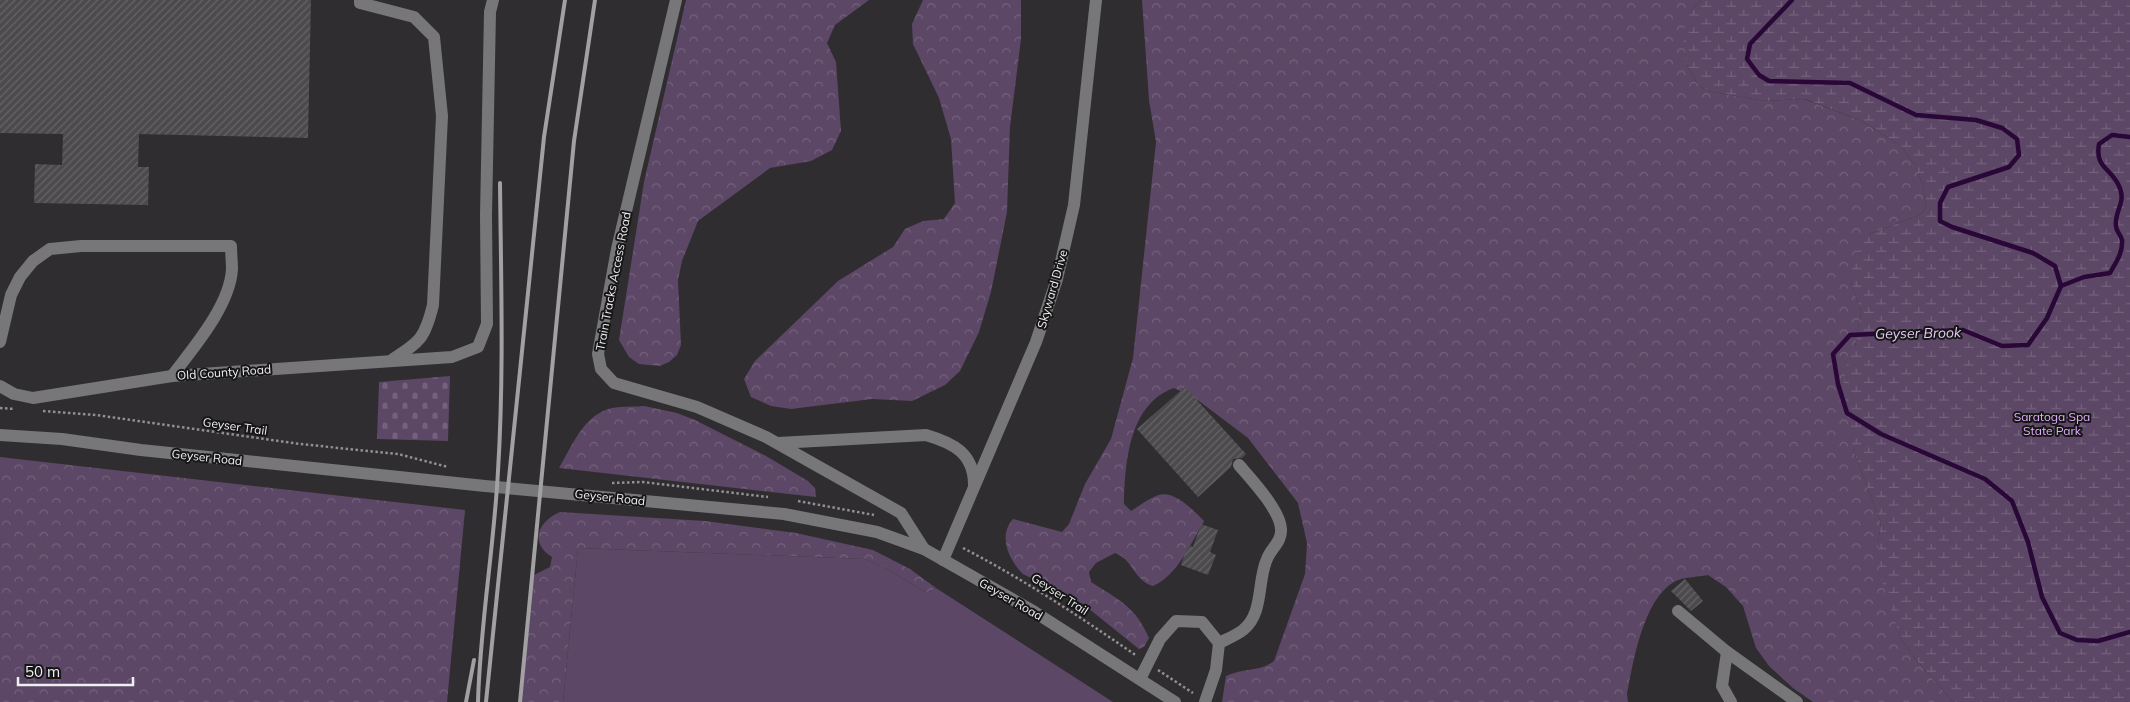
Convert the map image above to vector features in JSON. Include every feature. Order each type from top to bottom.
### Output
[{"type":"street","points":[[360,0],[360,4],[414,17],[434,37],[442,116],[433,305],[428,324],[417,344],[390,361]]},
{"type":"street","name":"Old County Road","points":[[0,386],[14,394],[33,398],[172,376],[452,357],[478,347],[487,324],[486,215],[490,12],[493,0]]},
{"type":"street","name":"Train Tracks Access Road","points":[[676,0],[617,249],[598,354],[601,369],[614,383],[697,407],[778,443],[901,512],[924,549]]},
{"type":"street","name":"Skyward Drive","points":[[943,560],[1036,342],[1057,279],[1074,205],[1096,0]]},
{"type":"street","points":[[0,342],[11,295],[20,277],[33,261],[50,249],[81,246],[231,246],[232,270],[228,288],[212,321],[172,376]]},
{"type":"street","name":"Geyser Road","points":[[0,435],[62,439],[141,450],[485,486],[784,514],[877,532],[924,549],[1033,611],[1176,702]]},
{"type":"street","points":[[778,443],[926,435],[945,441],[965,455],[974,471],[974,489]]},
{"type":"street","points":[[1220,642],[1245,630],[1257,609],[1264,566],[1268,556],[1281,539],[1281,527],[1264,494],[1239,465]]},
{"type":"street","points":[[1678,611],[1727,652],[1797,702]]},
{"type":"street","points":[[1140,679],[1160,638],[1176,621],[1202,622],[1220,642]]},
{"type":"street","points":[[1202,699],[1216,670],[1220,642]]},
{"type":"street","points":[[1727,652],[1722,686],[1731,702]]},
{"type":"path","points":[[0,408],[19,410]]},
{"type":"path","name":"Geyser Trail","points":[[38,411],[96,415],[300,444],[398,454],[455,469]]},
{"type":"path","name":"Geyser Trail","points":[[967,550],[1002,568],[1052,598],[1141,659]]},
{"type":"path","points":[[1162,673],[1202,699]]},
{"type":"green space","points":[[686,0],[869,0],[835,25],[827,43],[836,62],[841,131],[832,150],[811,161],[770,168],[698,221],[682,261],[678,280],[681,345],[677,355],[669,362],[660,366],[639,364],[629,357],[619,340],[644,182]]},
{"type":"green space","points":[[923,0],[1021,0],[1021,39],[1010,127],[1007,212],[991,292],[979,332],[960,371],[945,385],[912,401],[872,399],[791,409],[771,406],[751,397],[744,379],[755,361],[838,281],[893,247],[905,229],[923,221],[944,219],[955,203],[951,139],[939,98],[913,44],[912,24]]},
{"type":"green space","points":[[1142,0],[1701,0],[1691,11],[1686,64],[1698,85],[1708,91],[1764,101],[1804,99],[1862,121],[1901,146],[1915,165],[1923,185],[1926,207],[1920,215],[1869,234],[1851,282],[1861,312],[1855,347],[1853,449],[1881,523],[1878,543],[1900,637],[1913,656],[1953,702],[1813,702],[1793,688],[1769,666],[1756,648],[1743,606],[1726,587],[1708,575],[1674,582],[1663,591],[1654,603],[1636,649],[1627,694],[1628,702],[1222,702],[1226,676],[1263,667],[1274,661],[1305,574],[1307,543],[1298,503],[1248,438],[1195,398],[1174,388],[1159,396],[1147,407],[1132,436],[1126,470],[1124,504],[1131,511],[1156,496],[1162,494],[1169,495],[1182,501],[1204,521],[1177,566],[1162,581],[1153,586],[1141,579],[1126,560],[1115,553],[1096,563],[1089,572],[1091,582],[1118,599],[1138,618],[1149,638],[1144,647],[1139,649],[1083,604],[1023,574],[1009,554],[1006,533],[1009,526],[1013,519],[1062,532],[1069,524],[1085,484],[1111,439],[1133,358],[1156,142],[1149,100]]},
{"type":"green space","name":"Saratoga Spa State Park","points":[[1701,0],[2130,0],[2130,702],[1953,702],[1913,656],[1900,637],[1880,575],[1878,543],[1881,523],[1853,449],[1843,389],[1848,355],[1855,347],[1861,312],[1851,282],[1853,259],[1869,234],[1920,215],[1926,207],[1923,185],[1915,165],[1901,146],[1862,121],[1805,99],[1764,101],[1708,91],[1698,85],[1686,64],[1683,32],[1691,11]]},
{"type":"green space","points":[[450,376],[448,441],[377,439],[379,382]]},
{"type":"green space","points":[[644,406],[677,413],[695,420],[766,456],[808,481],[815,488],[816,497],[559,468],[586,424],[602,411],[620,407]]},
{"type":"green space","points":[[0,457],[465,510],[447,702],[0,702]]},
{"type":"green space","points":[[560,512],[705,521],[796,533],[873,550],[910,569],[936,588],[927,593],[884,567],[864,559],[578,548],[563,702],[521,702],[532,576],[550,567],[552,557],[540,545],[539,533],[546,521]]},
{"type":"green space","points":[[578,548],[864,559],[884,567],[927,593],[936,588],[1113,702],[563,702]]},
{"type":"building","points":[[0,0],[311,0],[308,138],[139,134],[138,167],[149,167],[148,205],[34,203],[35,164],[62,165],[63,134],[0,133]]},
{"type":"building","points":[[1185,387],[1246,454],[1242,458],[1233,459],[1231,467],[1198,497],[1137,429]]},
{"type":"building","points":[[1201,524],[1218,530],[1210,552],[1216,555],[1208,575],[1181,565],[1188,545],[1193,547]]},
{"type":"building","points":[[1685,579],[1703,601],[1691,611],[1671,591]]},
{"type":"waterway","name":"Geyser Brook","points":[[1792,0],[1750,44],[1747,59],[1759,75],[1769,81],[1850,83],[1916,115],[1976,120],[2002,128],[2017,139],[2019,155],[2009,167],[1948,187],[1940,203],[1940,221],[1952,227],[2033,253],[2055,266],[2061,286],[2047,318],[2028,345],[2002,346],[1963,330],[1850,335],[1833,354],[1838,384],[1847,413],[1881,434],[1985,479],[2012,501],[2028,542],[2042,597],[2060,633],[2077,640],[2098,641],[2130,632]]},
{"type":"waterway","points":[[2061,286],[2084,277],[2110,273],[2119,257],[2122,240],[2116,228],[2116,220],[2122,196],[2121,190],[2101,162],[2098,152],[2099,144],[2112,135],[2130,137]]},
{"type":"railway","points":[[486,702],[544,137],[565,0]]},
{"type":"railway","points":[[520,702],[574,141],[595,0]]},
{"type":"railway","points":[[478,702],[481,644],[496,500],[500,435],[502,327],[500,183]]},
{"type":"railway","points":[[466,702],[474,660]]}]
